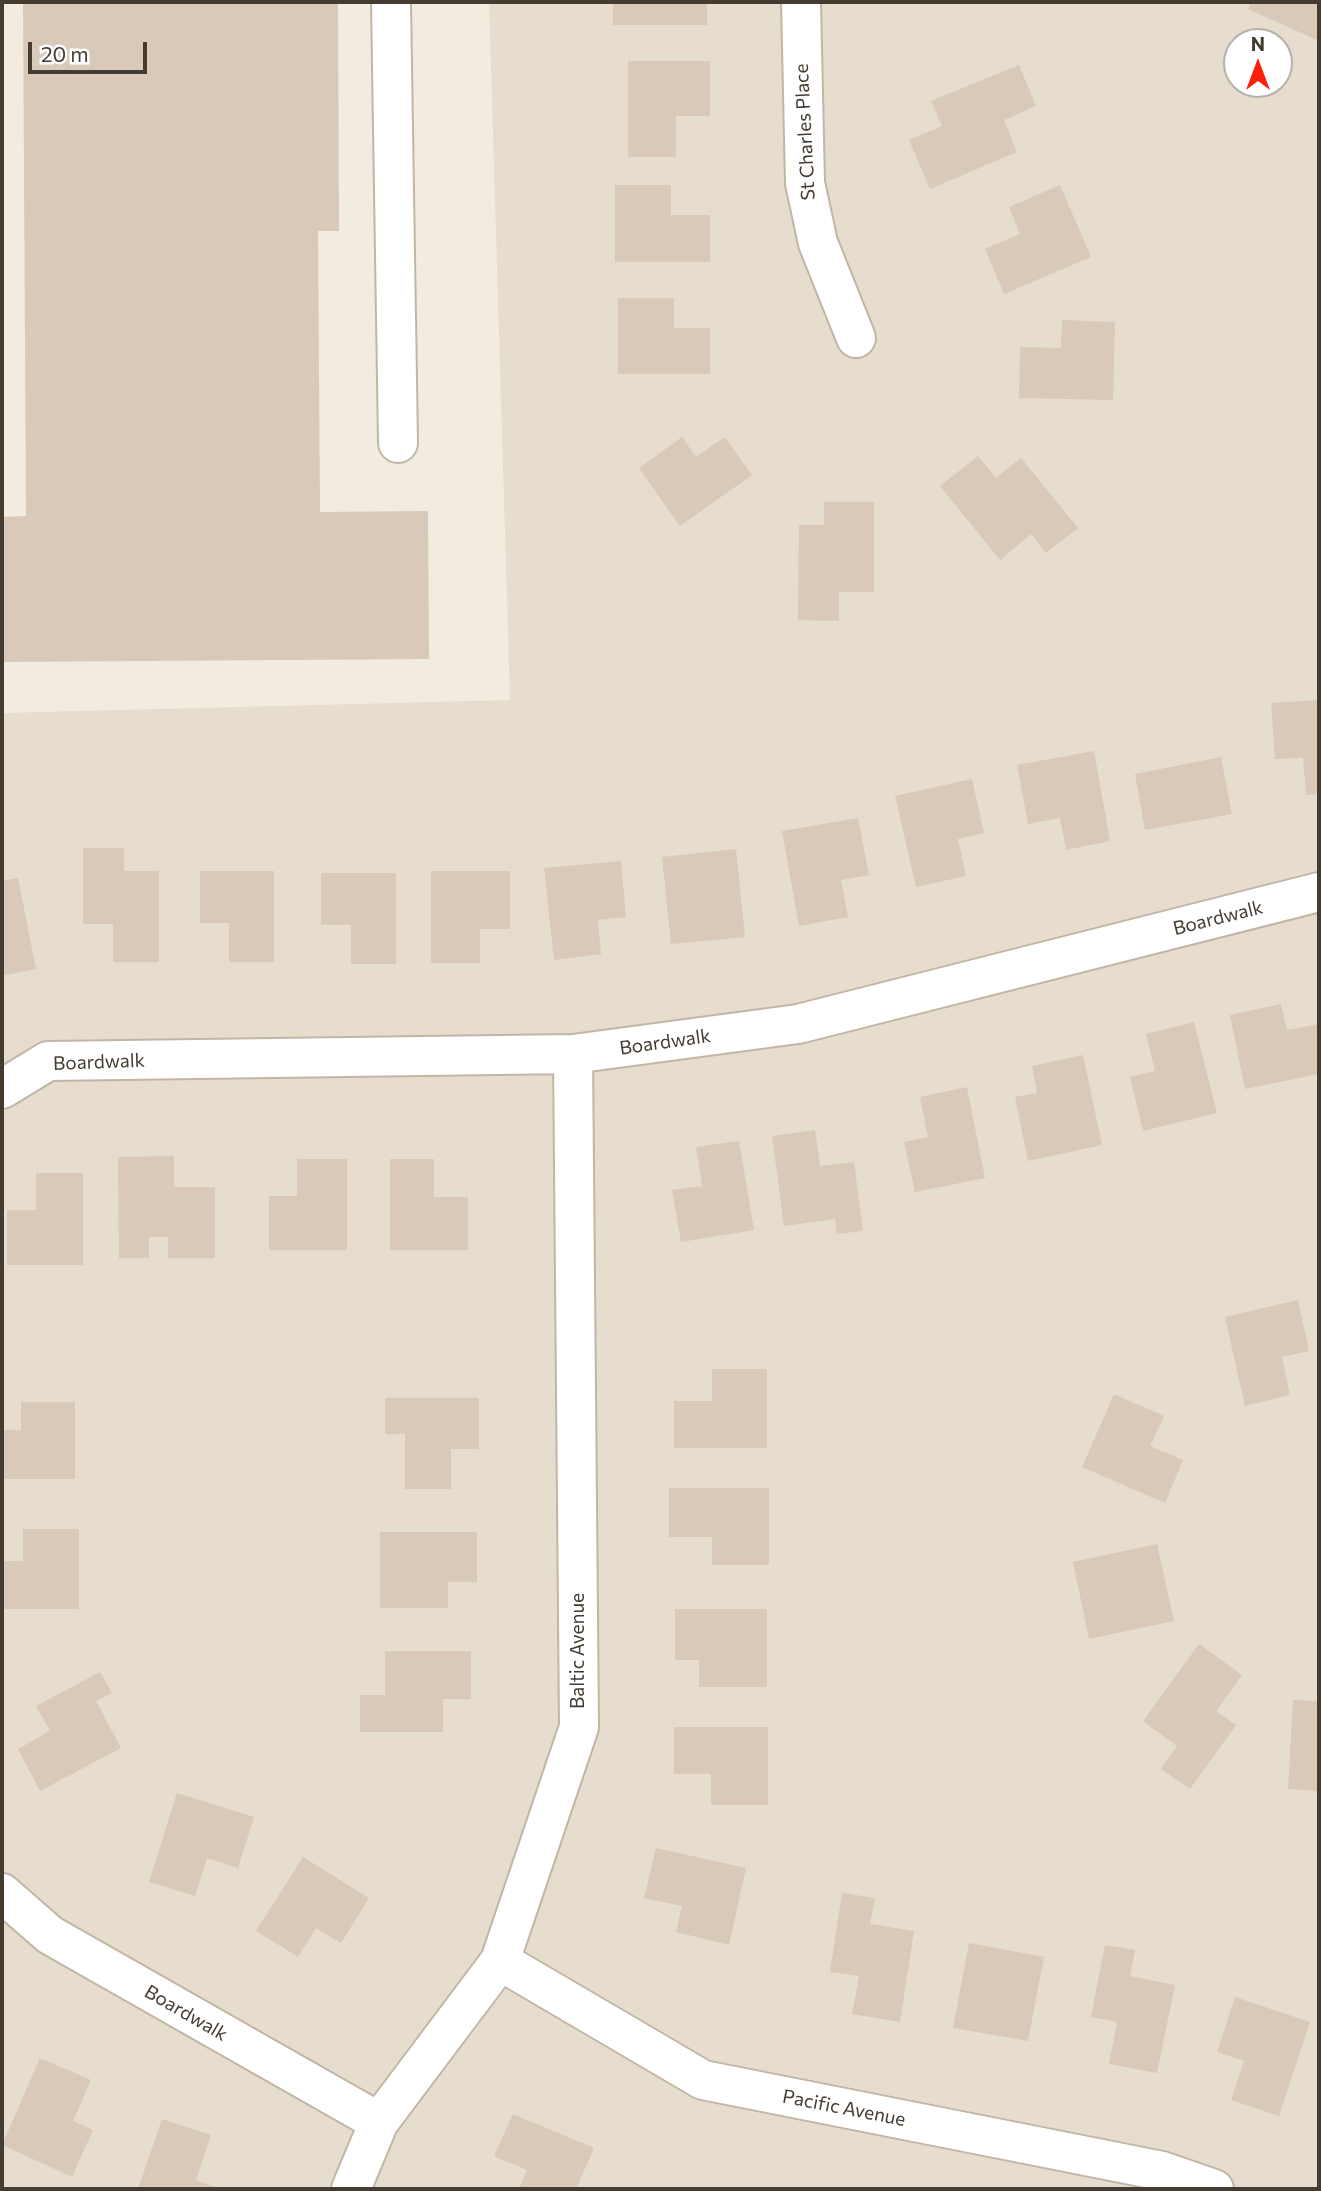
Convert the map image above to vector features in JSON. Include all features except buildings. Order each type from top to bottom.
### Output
[{"type":"street","points":[[391,2],[398,443]]},
{"type":"street","name":"St Charles Place","points":[[801,2],[805,183],[818,243],[856,338]]},
{"type":"street","name":"Boardwalk","points":[[2,1089],[48,1061],[573,1054],[798,1024],[1319,892]]},
{"type":"street","name":"Baltic Avenue","points":[[351,2189],[379,2122],[500,1961],[579,1727],[573,1054]]},
{"type":"street","name":"Boardwalk","points":[[2,1893],[50,1935],[379,2122]]},
{"type":"street","name":"Pacific Avenue","points":[[500,1961],[704,2080],[1162,2171],[1214,2189]]},
{"type":"shaded area","points":[[489,2],[1319,2],[1319,2189],[2,2189],[2,713],[510,700]]}]
